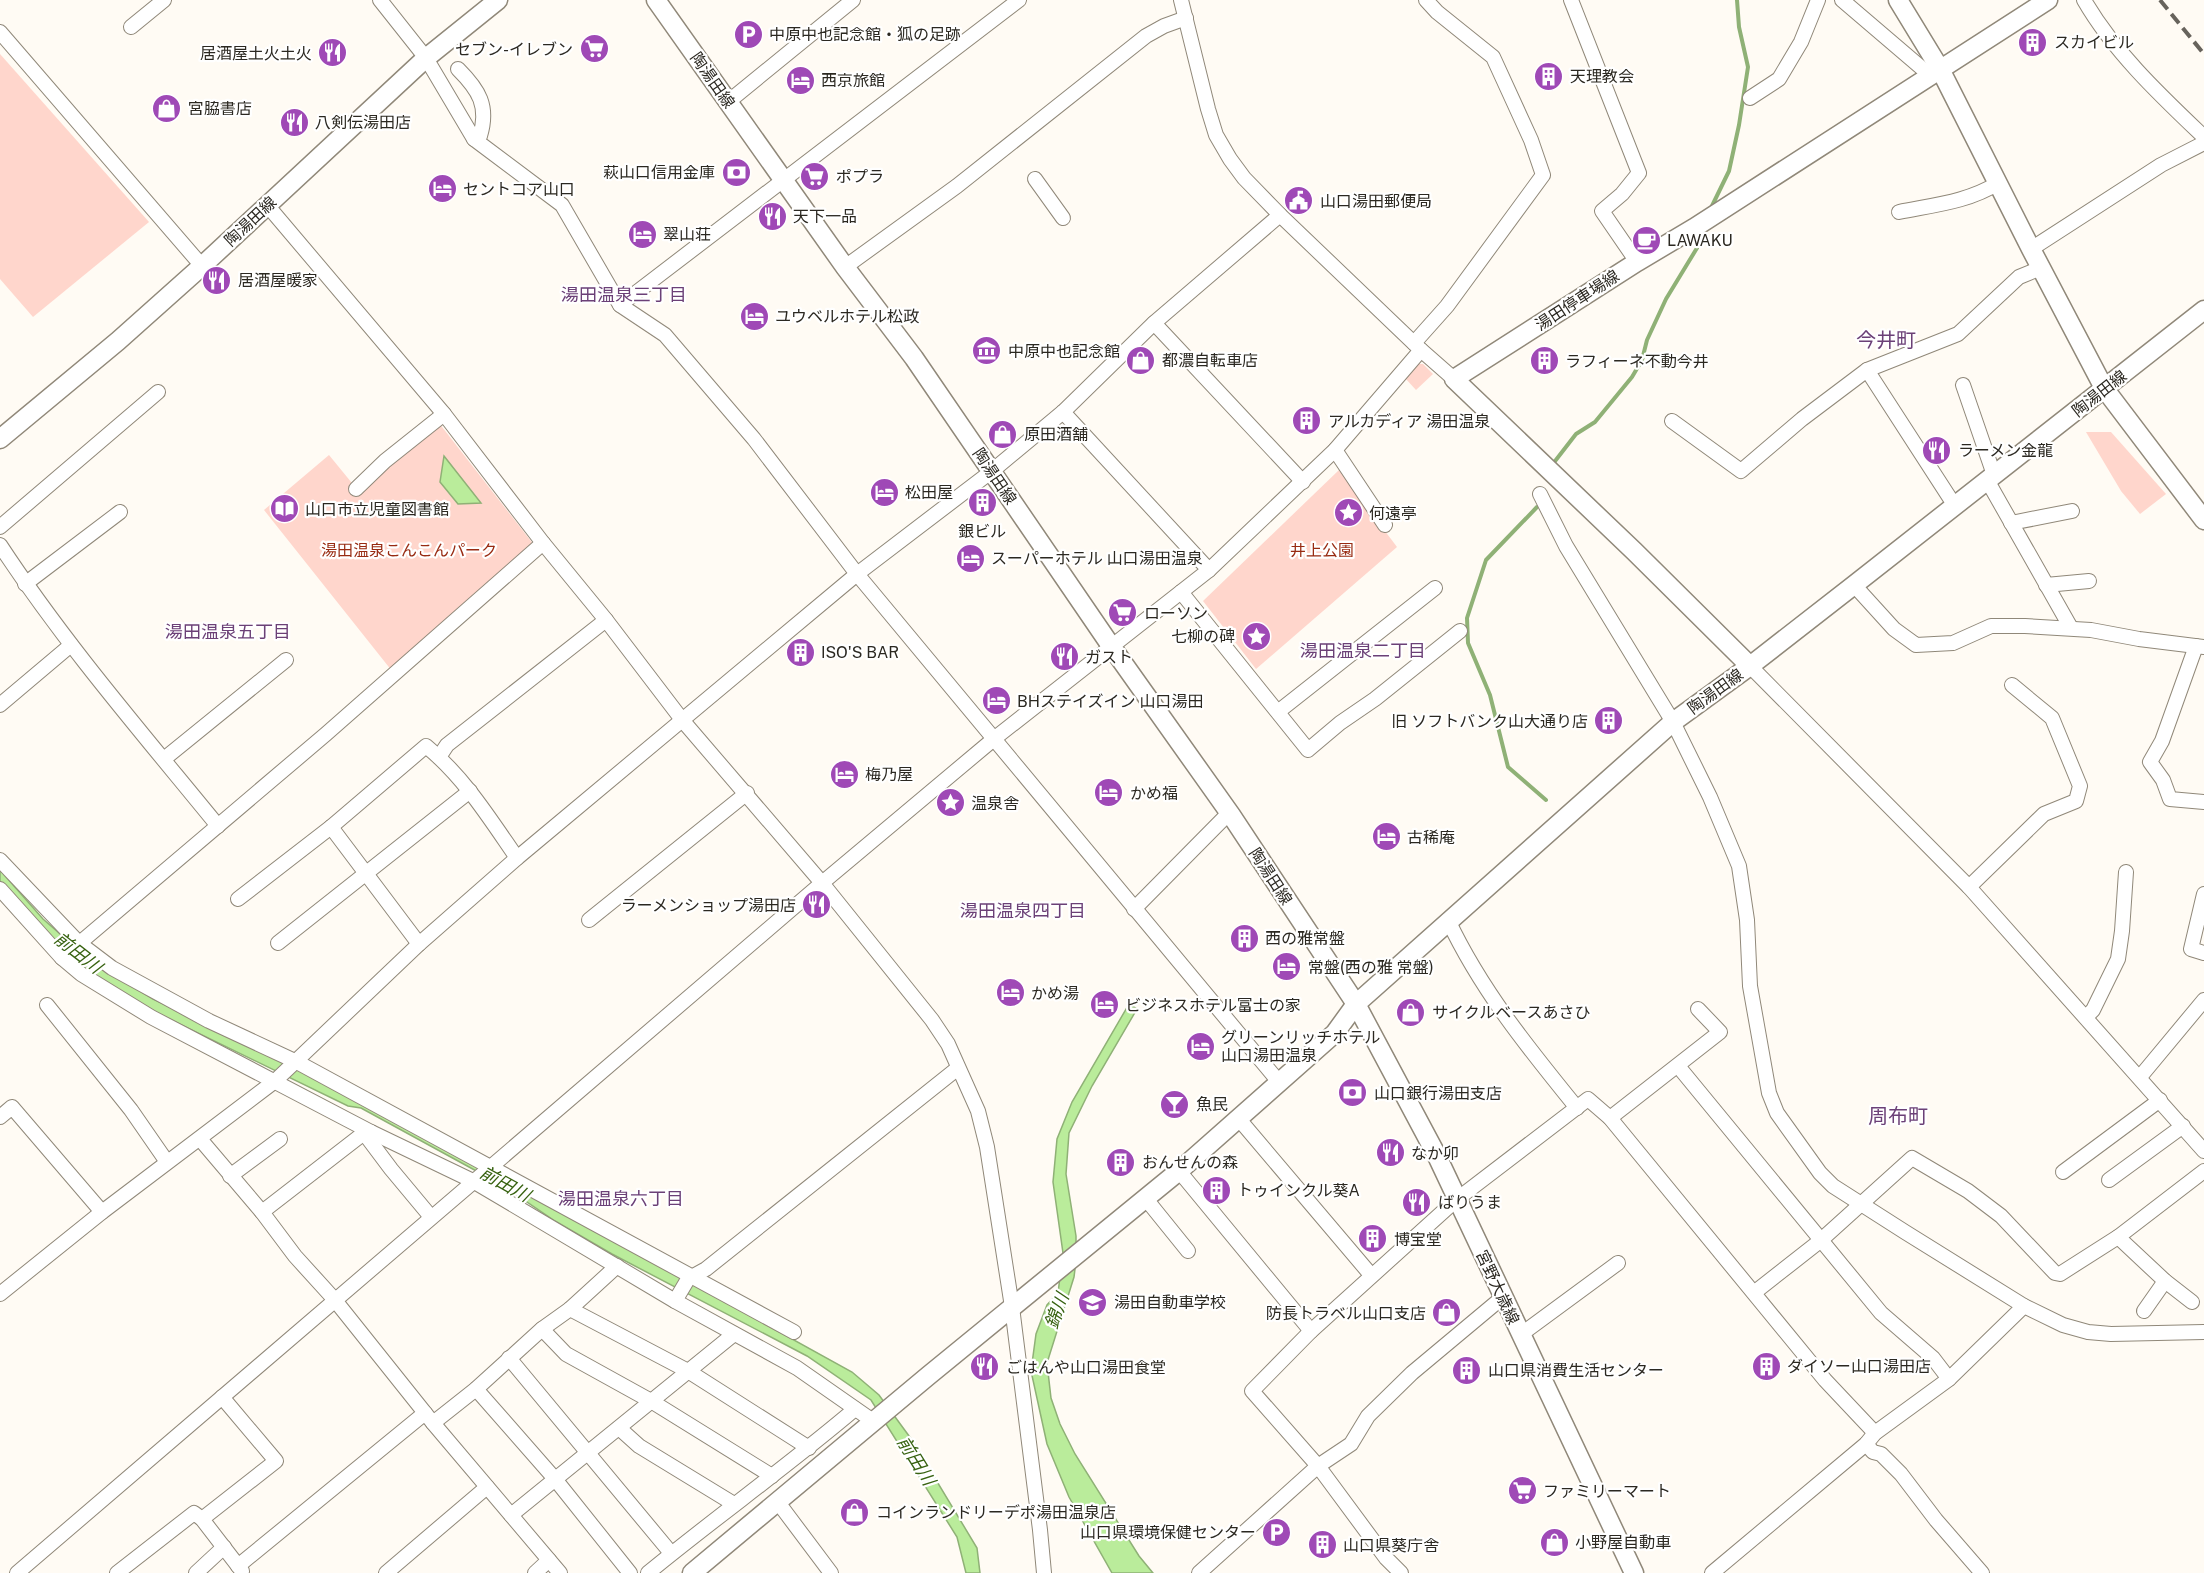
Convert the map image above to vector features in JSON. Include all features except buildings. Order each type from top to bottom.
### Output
[{"type":"main road","name":"陶湯田線","points":[[0,439],[202,266],[426,58],[498,0]]},
{"type":"main road","name":"陶湯田線","points":[[656,0],[845,267],[914,358],[1111,646],[1229,813],[1356,1004],[1673,722],[1750,666],[2204,309]]},
{"type":"main road","points":[[1898,0],[1998,183],[2104,388],[2204,520]]},
{"type":"main road","name":"湯田停車場線","points":[[1454,379],[2048,0]]},
{"type":"main road","points":[[1454,379],[1634,551],[1750,666]]},
{"type":"main road","points":[[692,1573],[873,1421],[1179,1171],[1335,1033],[1356,1004]]},
{"type":"main road","name":"宮野大歳線","points":[[1356,1004],[1412,1107],[1634,1573]]},
{"type":"street","points":[[131,27],[164,0]]},
{"type":"street","points":[[380,0],[426,58],[474,139],[562,205],[620,305],[665,335],[754,439],[857,574],[1280,1082]]},
{"type":"street","points":[[728,102],[853,0]]},
{"type":"street","points":[[620,305],[1019,0]]},
{"type":"street","points":[[1181,0],[1216,135],[1230,159],[1244,178],[1280,215],[1454,379]]},
{"type":"street","points":[[17,1573],[822,883],[995,738],[1209,570],[1335,450],[1418,347],[1543,175],[1531,140],[1493,57],[1437,12],[1426,0]]},
{"type":"street","points":[[1571,0],[1639,173],[1622,194],[1602,211],[1637,262]]},
{"type":"street","points":[[1750,98],[1779,79],[1801,42],[1818,0]]},
{"type":"street","points":[[1842,0],[1936,72]]},
{"type":"street","points":[[2084,0],[2094,19],[2140,74],[2204,137]]},
{"type":"street","points":[[845,267],[957,186],[1146,36],[1186,18]]},
{"type":"street","points":[[0,33],[202,266]]},
{"type":"street","points":[[458,69],[474,86],[482,101],[484,123],[480,136],[474,139]]},
{"type":"street","points":[[2031,249],[2161,165],[2204,143]]},
{"type":"street","points":[[1035,178],[1063,218]]},
{"type":"street","points":[[1899,212],[1966,198],[1998,183]]},
{"type":"street","points":[[267,205],[444,414],[683,721],[822,883],[932,1020],[948,1044],[978,1111],[987,1147],[1012,1307],[1040,1530],[1043,1573]]},
{"type":"street","points":[[0,1294],[102,1212],[278,1079],[419,944],[517,858],[857,574],[992,471],[1063,412],[1154,323],[1280,215]]},
{"type":"street","points":[[1672,421],[1741,471],[1802,419],[1867,370],[1958,333],[2019,277],[2041,268]]},
{"type":"street","points":[[1154,323],[1304,482]]},
{"type":"street","points":[[1867,370],[1955,506]]},
{"type":"street","points":[[1963,385],[1990,478],[2012,523],[2071,628]]},
{"type":"street","points":[[0,527],[158,392]]},
{"type":"street","points":[[1063,412],[1209,570]]},
{"type":"street","points":[[356,489],[385,461],[444,414]]},
{"type":"street","points":[[1335,450],[1385,525]]},
{"type":"street","points":[[1540,494],[1566,546],[1673,722],[1710,797],[1739,866],[1747,920],[1750,986],[1769,1092],[1777,1113],[1820,1173],[1833,1186],[2024,1306],[2063,1325],[2088,1332],[2111,1334],[2204,1332]]},
{"type":"street","points":[[2012,523],[2072,511]]},
{"type":"street","points":[[26,584],[120,512]]},
{"type":"street","points":[[62,957],[326,734],[543,543]]},
{"type":"street","points":[[0,545],[71,645],[218,826]]},
{"type":"street","points":[[2046,585],[2089,581]]},
{"type":"street","points":[[1854,585],[1894,629],[1916,645],[1953,643],[1991,626],[2071,628],[2200,646],[2162,741],[2150,762],[2163,780],[2170,799],[2204,802]]},
{"type":"street","points":[[1279,711],[1435,588]]},
{"type":"street","points":[[1181,592],[1279,711],[1308,750],[1460,631]]},
{"type":"street","points":[[439,757],[447,745],[606,620]]},
{"type":"street","points":[[0,705],[71,645]]},
{"type":"street","points":[[164,759],[286,660]]},
{"type":"street","points":[[1750,666],[1969,887],[2204,1151]]},
{"type":"street","points":[[1969,887],[2044,814],[2076,801],[2080,786],[2052,718],[2012,685]]},
{"type":"street","points":[[238,899],[331,827],[426,746],[470,791],[517,858]]},
{"type":"street","points":[[278,943],[470,791]]},
{"type":"street","points":[[589,920],[747,793]]},
{"type":"street","points":[[1134,909],[1229,813]]},
{"type":"street","points":[[331,827],[419,944]]},
{"type":"street","points":[[0,860],[79,944],[112,968],[490,1167],[794,1332]]},
{"type":"street","points":[[2086,1017],[2093,1010],[2118,959],[2126,872]]},
{"type":"street","points":[[0,888],[62,957],[81,974],[151,1017],[278,1079],[368,1132],[474,1180],[675,1302],[797,1368],[873,1421]]},
{"type":"street","points":[[2204,894],[2191,949],[2204,953]]},
{"type":"street","points":[[1448,920],[1465,957],[1520,1037],[1577,1108]]},
{"type":"street","points":[[2140,1077],[2204,1000]]},
{"type":"street","points":[[46,1005],[131,1110],[167,1162]]},
{"type":"street","points":[[1610,1118],[1720,1032],[1698,1009]]},
{"type":"street","points":[[1678,1066],[1820,1241],[1881,1312],[1933,1358],[1948,1379]]},
{"type":"street","points":[[675,1302],[691,1277],[706,1269],[958,1068]]},
{"type":"street","points":[[1401,1573],[1386,1558],[1318,1466],[1252,1391],[1311,1331],[1456,1200],[1588,1099],[1610,1118],[1755,1292],[1870,1439],[1873,1452],[1881,1454],[1901,1474],[1936,1520],[1982,1573]]},
{"type":"street","points":[[2063,1172],[2160,1100]]},
{"type":"street","points":[[0,1117],[12,1107],[102,1212]]},
{"type":"street","points":[[1238,1118],[1371,1275]]},
{"type":"street","points":[[2109,1180],[2183,1126]]},
{"type":"street","points":[[261,1212],[368,1132]]},
{"type":"street","points":[[368,1132],[391,1169],[431,1217]]},
{"type":"street","points":[[200,1139],[295,1256],[334,1299],[429,1418],[560,1573]]},
{"type":"street","points":[[230,1176],[280,1139]]},
{"type":"street","points":[[1755,1292],[1820,1241],[1912,1158],[1968,1191],[2001,1216],[2055,1273],[2060,1274],[2118,1237],[2204,1171]]},
{"type":"street","points":[[1179,1171],[1311,1331]]},
{"type":"street","points":[[1146,1199],[1188,1251]]},
{"type":"street","points":[[2118,1237],[2165,1281],[2193,1302]]},
{"type":"street","points":[[1520,1335],[1618,1263]]},
{"type":"street","points":[[117,1573],[194,1513],[202,1519],[241,1569],[429,1418],[476,1389],[542,1329],[570,1308],[617,1266]]},
{"type":"street","points":[[2144,1311],[2165,1281]]},
{"type":"street","points":[[1199,1573],[1318,1466],[1351,1444],[1368,1416],[1412,1373],[1503,1298]]},
{"type":"street","points":[[1712,1573],[1870,1439],[1948,1379],[2024,1306]]},
{"type":"street","points":[[570,1308],[688,1371],[809,1448]]},
{"type":"street","points":[[542,1329],[566,1354],[651,1401],[772,1476]]},
{"type":"street","points":[[512,1515],[734,1334]]},
{"type":"street","points":[[509,1358],[671,1554]]},
{"type":"street","points":[[476,1389],[555,1479],[630,1573]]},
{"type":"street","points":[[202,1519],[276,1461],[222,1397]]},
{"type":"street","points":[[648,1573],[809,1448],[855,1409]]},
{"type":"street","points":[[619,1428],[639,1446],[734,1504]]},
{"type":"street","points":[[386,1573],[487,1487]]},
{"type":"street","points":[[777,1501],[831,1573]]},
{"type":"street","points":[[196,1573],[224,1547]]},
{"type":"street","points":[[535,1573],[549,1560]]},
{"type":"green space","points":[[0,54],[149,222],[33,317],[0,279]]},
{"type":"green space","points":[[1418,364],[1423,364],[1433,374],[1416,390],[1405,378]]},
{"type":"green space","name":"湯田温泉こんこんパーク","points":[[439,423],[534,545],[392,671],[264,510],[329,455],[356,488]]},
{"type":"green space","points":[[2086,432],[2111,432],[2166,494],[2140,514],[2121,491]]},
{"type":"green space","name":"井上公園","points":[[1339,470],[1397,547],[1256,669],[1203,601]]},
{"type":"water","points":[[444,456],[481,503],[458,504],[440,482]]},
{"type":"water","name":"前田川","points":[[0,870],[43,919],[91,961],[153,999],[321,1079],[852,1372],[879,1395],[912,1440],[977,1548],[980,1573],[966,1573],[957,1537],[871,1400],[807,1356],[612,1254],[555,1221],[502,1185],[361,1108],[348,1106],[159,1014],[87,972],[51,938],[0,881]]},
{"type":"water","name":"錦川","points":[[1129,1004],[1137,1009],[1092,1086],[1069,1133],[1066,1174],[1076,1236],[1076,1261],[1074,1277],[1047,1363],[1051,1398],[1060,1424],[1075,1454],[1139,1556],[1153,1573],[1112,1573],[1069,1497],[1047,1444],[1031,1371],[1036,1334],[1047,1305],[1058,1293],[1063,1253],[1053,1182],[1057,1139],[1072,1102]]},
{"type":"waterway","points":[[1710,210],[1729,171],[1748,67],[1739,27],[1737,0]]},
{"type":"waterway","points":[[1552,465],[1576,434],[1595,422],[1632,377],[1642,360],[1647,340],[1666,299],[1697,248],[1704,229]]},
{"type":"waterway","points":[[1537,507],[1486,560],[1467,618],[1468,643],[1490,695],[1508,767],[1546,800]]},
{"type":"railway","points":[[2160,0],[2204,54]]},
{"type":"place","name":"中原中也記念館・狐の足跡","points":[[748,34]]},
{"type":"place","name":"スカイビル","points":[[2033,42]]},
{"type":"place","name":"セブン-イレブン","points":[[594,49]]},
{"type":"place","name":"居酒屋土火土火","points":[[333,53]]},
{"type":"place","name":"天理教会","points":[[1549,76]]},
{"type":"place","name":"西京旅館","points":[[800,80]]},
{"type":"place","name":"宮脇書店","points":[[167,108]]},
{"type":"place","name":"八剣伝湯田店","points":[[294,122]]},
{"type":"place","name":"萩山口信用金庫","points":[[736,172]]},
{"type":"place","name":"ポプラ","points":[[815,176]]},
{"type":"place","name":"セントコア山口","points":[[442,189]]},
{"type":"place","name":"山口湯田郵便局","points":[[1299,201]]},
{"type":"place","name":"天下一品","points":[[772,216]]},
{"type":"place","name":"翠山荘","points":[[642,234]]},
{"type":"place","name":"LAWAKU","points":[[1646,240]]},
{"type":"place","name":"居酒屋暖家","points":[[217,280]]},
{"type":"place","name":"ユウベルホテル松政","points":[[754,316]]},
{"type":"place","name":"中原中也記念館","points":[[987,351]]},
{"type":"place","name":"都濃自転車店","points":[[1141,360]]},
{"type":"place","name":"ラフィーネ不動今井","points":[[1544,361]]},
{"type":"place","name":"アルカディア 湯田温泉","points":[[1307,421]]},
{"type":"place","name":"原田酒舗","points":[[1003,434]]},
{"type":"place","name":"ラーメン金龍","points":[[1937,450]]},
{"type":"place","name":"松田屋","points":[[884,492]]},
{"type":"place","name":"銀ビル","points":[[982,503]]},
{"type":"place","name":"山口市立児童図書館","points":[[284,509]]},
{"type":"place","name":"何遠亭","points":[[1348,513]]},
{"type":"place","name":"スーパーホテル 山口湯田温泉","points":[[970,558]]},
{"type":"place","name":"ローソン","points":[[1123,613]]},
{"type":"place","name":"七柳の碑","points":[[1256,636]]},
{"type":"place","name":"ISO'S BAR","points":[[800,652]]},
{"type":"place","name":"ガスト","points":[[1064,657]]},
{"type":"place","name":"BHステイズイン 山口湯田","points":[[996,701]]},
{"type":"place","name":"旧 ソフトバンク山大通り店","points":[[1609,721]]},
{"type":"place","name":"梅乃屋","points":[[844,774]]},
{"type":"place","name":"かめ福","points":[[1109,793]]},
{"type":"place","name":"温泉舎","points":[[950,803]]},
{"type":"place","name":"古稀庵","points":[[1386,837]]},
{"type":"place","name":"ラーメンショップ湯田店","points":[[817,905]]},
{"type":"place","name":"西の雅常盤","points":[[1244,938]]},
{"type":"place","name":"常盤(西の雅 常盤)","points":[[1287,967]]},
{"type":"place","name":"かめ湯","points":[[1010,993]]},
{"type":"place","name":"ビジネスホテル富士の家","points":[[1104,1005]]},
{"type":"place","name":"サイクルベースあさひ","points":[[1411,1012]]},
{"type":"place","name":"グリーンリッチホテル 山口湯田温泉","points":[[1200,1046]]},
{"type":"place","name":"山口銀行湯田支店","points":[[1353,1093]]},
{"type":"place","name":"魚民","points":[[1175,1104]]},
{"type":"place","name":"なか卯","points":[[1390,1153]]},
{"type":"place","name":"おんせんの森","points":[[1121,1162]]},
{"type":"place","name":"トゥインクル葵A","points":[[1216,1190]]},
{"type":"place","name":"ばりうま","points":[[1417,1202]]},
{"type":"place","name":"博宝堂","points":[[1373,1239]]},
{"type":"place","name":"湯田自動車学校","points":[[1093,1302]]},
{"type":"place","name":"防長トラベル山口支店","points":[[1447,1313]]},
{"type":"place","name":"ダイソー山口湯田店","points":[[1766,1366]]},
{"type":"place","name":"ごはんや山口湯田食堂","points":[[985,1367]]},
{"type":"place","name":"山口県消費生活センター","points":[[1467,1370]]},
{"type":"place","name":"ファミリーマート","points":[[1522,1491]]},
{"type":"place","name":"コインランドリーデポ湯田温泉店","points":[[855,1512]]},
{"type":"place","name":"山口県環境保健センター","points":[[1277,1532]]},
{"type":"place","name":"小野屋自動車","points":[[1554,1542]]},
{"type":"place","name":"山口県葵庁舎","points":[[1322,1545]]},
{"type":"district","name":"湯田温泉三丁目","points":[[624,295]]},
{"type":"district","name":"今井町","points":[[1886,340]]},
{"type":"district","name":"湯田温泉五丁目","points":[[228,632]]},
{"type":"district","name":"湯田温泉二丁目","points":[[1363,651]]},
{"type":"district","name":"湯田温泉四丁目","points":[[1023,911]]},
{"type":"district","name":"周布町","points":[[1898,1116]]},
{"type":"district","name":"湯田温泉六丁目","points":[[621,1199]]}]
